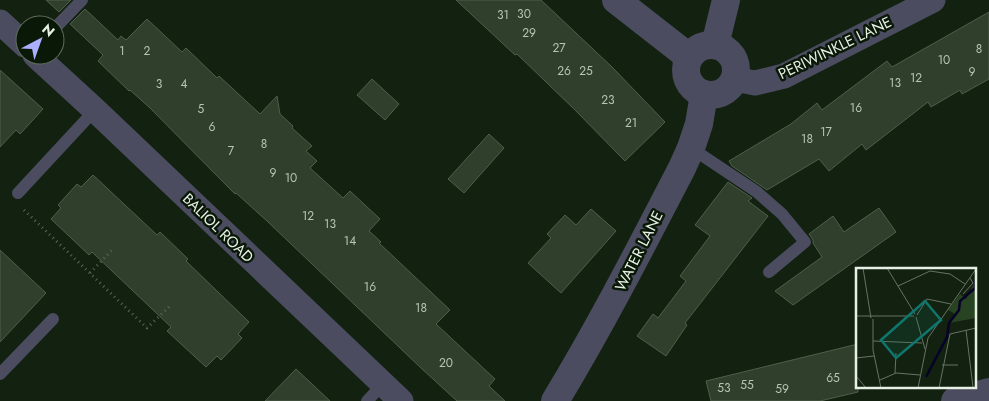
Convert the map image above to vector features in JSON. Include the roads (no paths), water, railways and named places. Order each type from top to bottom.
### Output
[{"type":"street","points":[[616,0],[688,57]]},
{"type":"street","points":[[715,45],[726,0]]},
{"type":"street","name":"PERIWINKLE LANE","points":[[734,79],[755,83],[784,76],[933,0]]},
{"type":"street","points":[[0,22],[15,36]]},
{"type":"street","points":[[715,45],[729,52],[736,65],[734,79],[726,89],[716,94],[704,94],[691,86],[686,72],[688,57],[700,47],[715,45]]},
{"type":"street","name":"BALIOL ROAD","points":[[46,65],[95,110],[384,395]]},
{"type":"street","name":"WATER LANE","points":[[554,401],[583,355],[682,168],[699,124],[704,94]]},
{"type":"street","points":[[955,401],[989,392]]},
{"type":"lane","points":[[65,18],[82,0]]},
{"type":"lane","points":[[18,193],[95,110]]},
{"type":"lane","points":[[691,148],[757,192],[782,214],[805,242],[769,272]]},
{"type":"lane","points":[[0,374],[53,318]]}]
